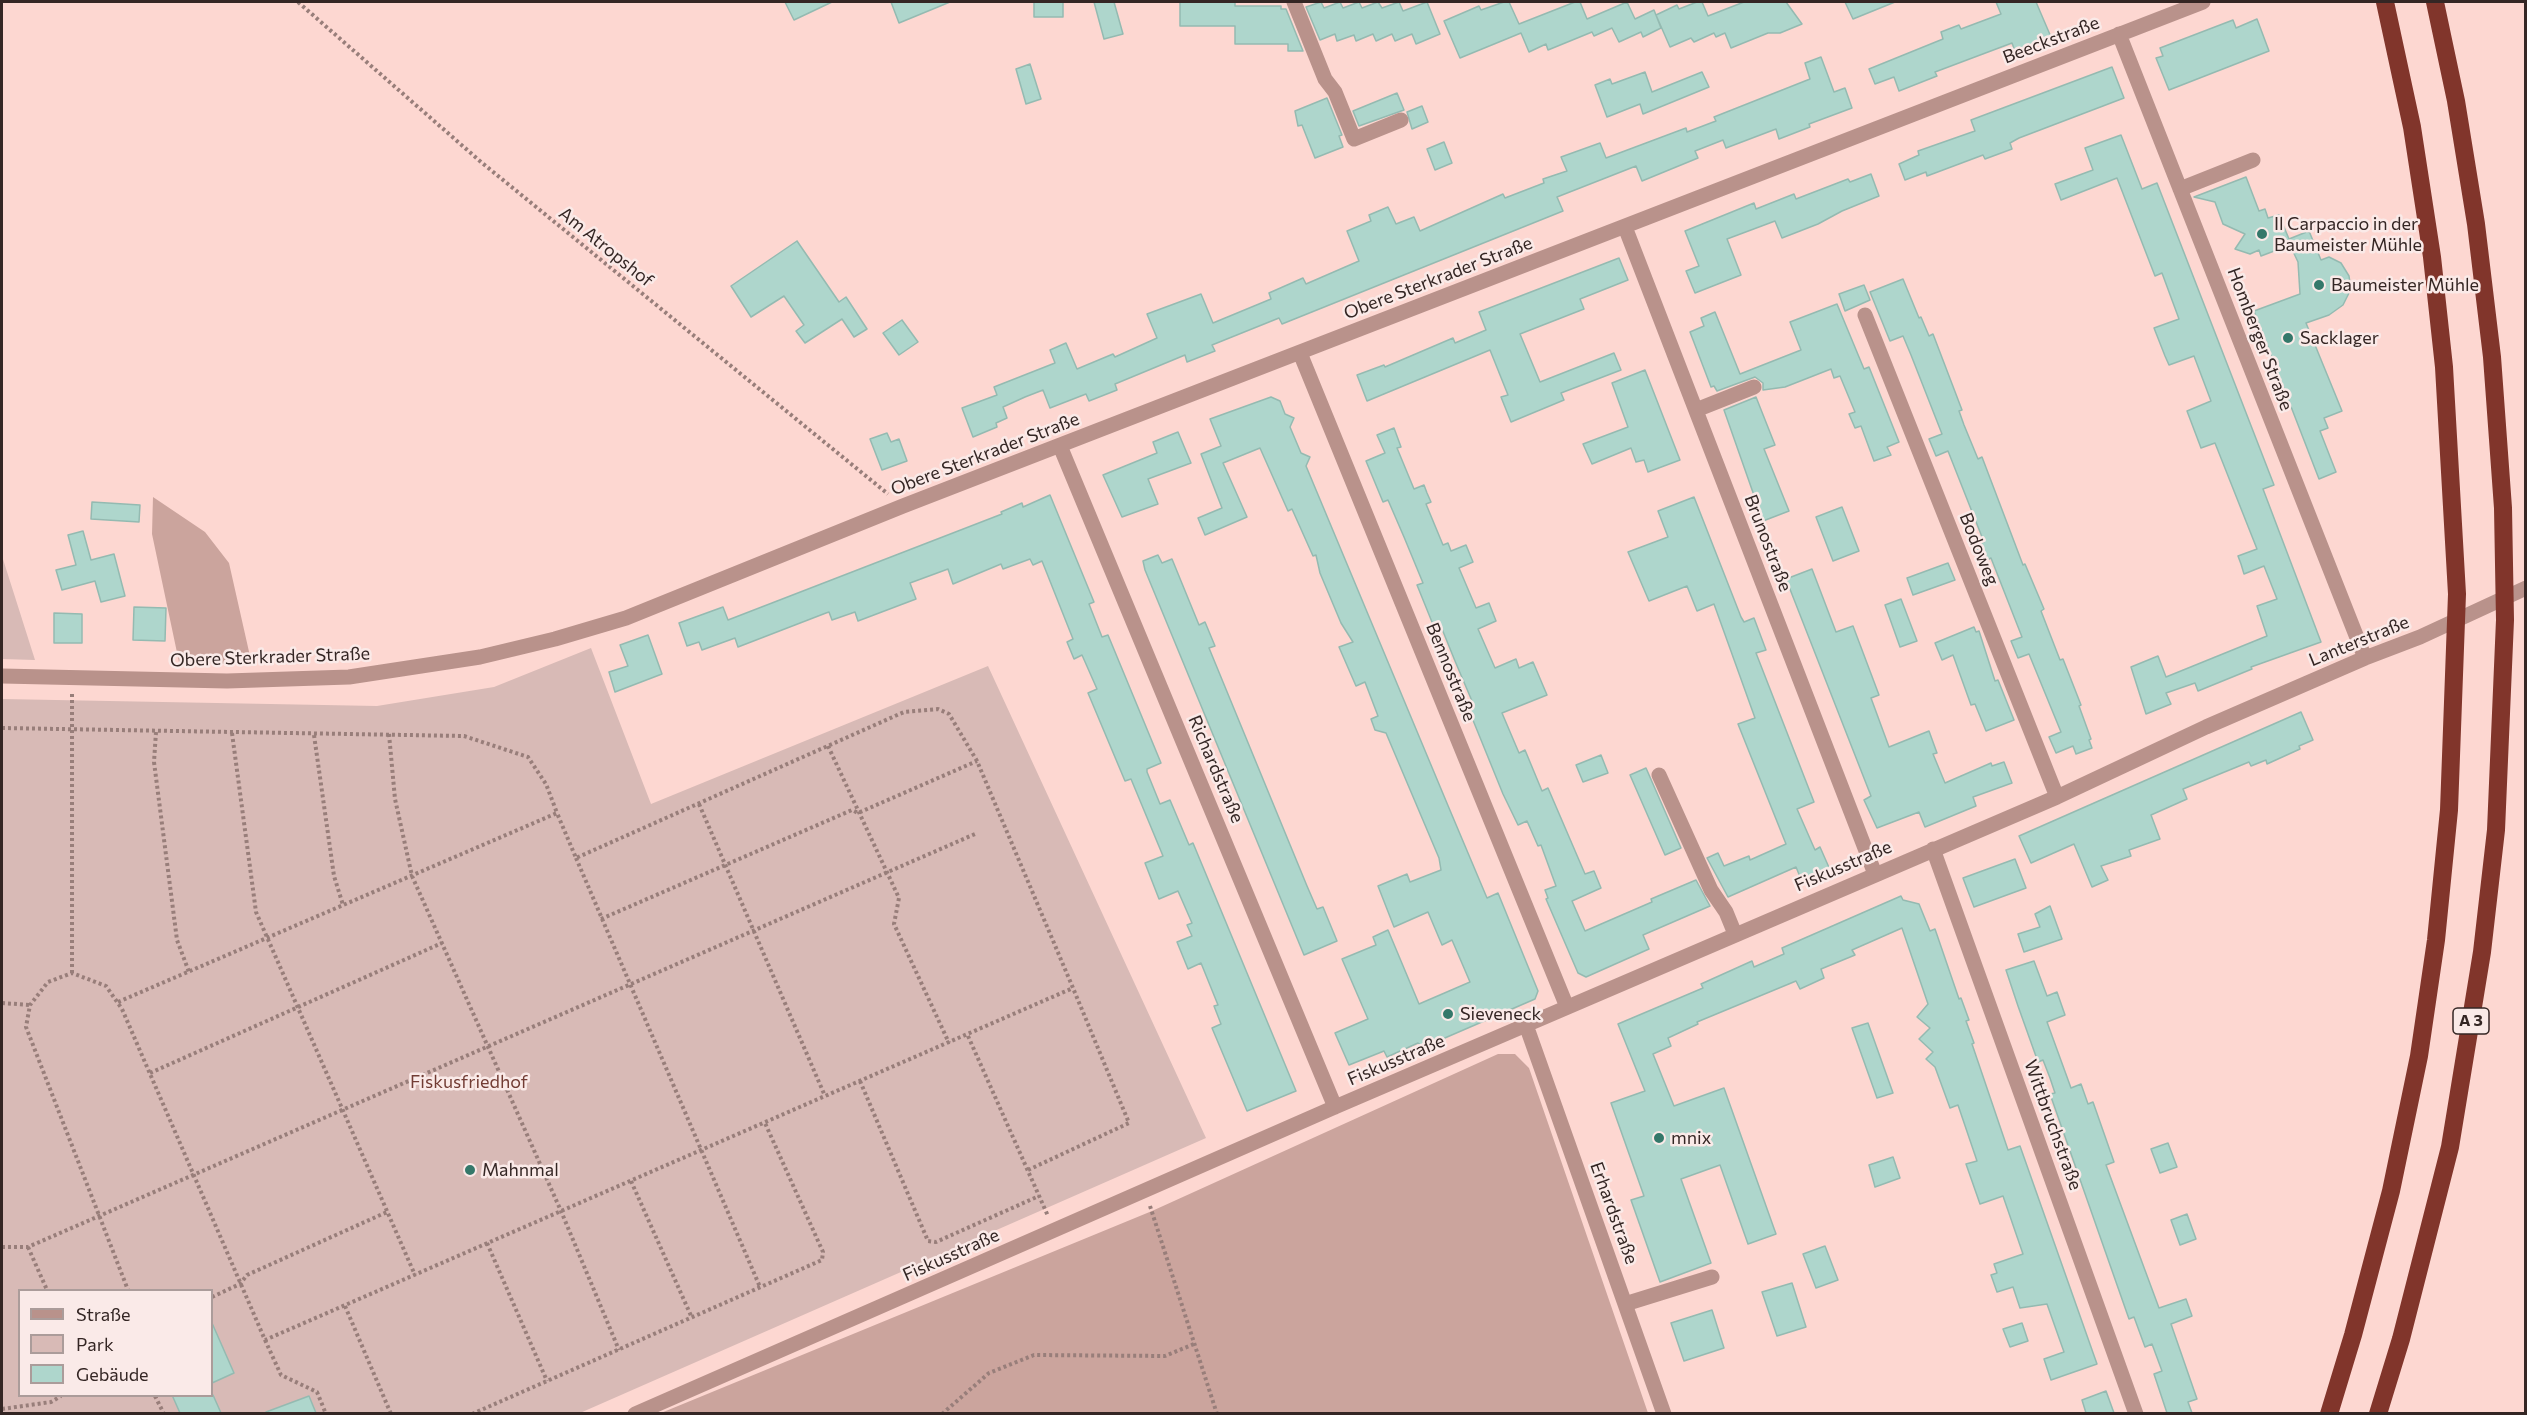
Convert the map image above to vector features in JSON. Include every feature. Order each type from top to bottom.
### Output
[{"type":"highway","name":"A 3","points":[[2329,1413],[2353,1335],[2391,1191],[2419,1056],[2436,940],[2449,810],[2457,594],[2444,367],[2432,257],[2412,127],[2385,2]]},
{"type":"highway","name":"A 3","points":[[2378,1413],[2401,1339],[2447,1157],[2482,952],[2496,830],[2505,620],[2505,574],[2492,357],[2476,224],[2456,101],[2435,2]]},
{"type":"street","points":[[1294,2],[1325,79],[1335,92],[1354,139],[1401,120]]},
{"type":"street","name":"Beeckstraße","points":[[1947,101],[2202,2]]},
{"type":"street","name":"Homberger Straße","points":[[2120,34],[2365,658]]},
{"type":"street","name":"Obere Sterkrader Straße","points":[[2,676],[227,681],[349,677],[480,657],[555,639],[626,618],[903,506],[1947,101]]},
{"type":"street","points":[[2180,189],[2253,160]]},
{"type":"street","name":"Brunostraße","points":[[1625,227],[1875,874]]},
{"type":"street","name":"Bodoweg","points":[[1865,315],[2057,797]]},
{"type":"street","name":"Bennostraße","points":[[1300,352],[1567,1007]]},
{"type":"street","points":[[1696,410],[1754,387]]},
{"type":"street","name":"Richardstraße","points":[[1060,446],[1335,1107]]},
{"type":"street","name":"Lanterstraße","points":[[2206,727],[2365,658],[2420,637],[2526,588]]},
{"type":"street","name":"Fiskusstraße","points":[[635,1413],[1335,1107],[2057,797],[2206,727]]},
{"type":"street","points":[[1659,775],[1711,890],[1726,912],[1735,934]]},
{"type":"street","name":"Wittbruchstraße","points":[[1933,849],[2136,1413]]},
{"type":"street","name":"Erhardstraße","points":[[1526,1025],[1664,1413]]},
{"type":"street","points":[[1625,1304],[1712,1277]]},
{"type":"path","name":"Am Atropshof","points":[[298,2],[481,162],[903,506]]},
{"type":"path","points":[[72,678],[72,973]]},
{"type":"path","points":[[576,858],[904,712],[938,710],[949,714],[977,761],[1129,1123],[1028,1170]]},
{"type":"path","points":[[2,728],[464,736],[528,757],[546,784],[760,1287]]},
{"type":"path","points":[[156,732],[154,762],[177,940],[189,972]]},
{"type":"path","points":[[232,733],[256,912],[296,1008],[415,1275]]},
{"type":"path","points":[[389,734],[395,799],[412,876],[561,1211],[619,1350]]},
{"type":"path","points":[[314,735],[334,876],[343,905]]},
{"type":"path","points":[[828,746],[899,898],[894,924],[949,1043]]},
{"type":"path","points":[[858,813],[977,761]]},
{"type":"path","points":[[699,804],[825,1096]]},
{"type":"path","points":[[602,919],[852,810],[858,813]]},
{"type":"path","points":[[118,1002],[557,813]]},
{"type":"path","points":[[2,1247],[28,1247],[99,1217],[975,834]]},
{"type":"path","points":[[150,1073],[442,943]]},
{"type":"path","points":[[128,1289],[26,1027],[30,1005],[48,982],[72,973],[106,986],[118,1002],[281,1375],[317,1392],[326,1413]]},
{"type":"path","points":[[265,1340],[968,1036],[1073,988]]},
{"type":"path","points":[[2,1004],[30,1005]]},
{"type":"path","points":[[968,1036],[1055,1231]]},
{"type":"path","points":[[860,1081],[928,1241],[936,1242],[1039,1196]]},
{"type":"path","points":[[472,1413],[822,1260],[823,1252],[765,1123]]},
{"type":"path","points":[[631,1181],[692,1318]]},
{"type":"path","points":[[1145,1191],[1217,1413]]},
{"type":"path","points":[[213,1297],[240,1284],[247,1275],[387,1212]]},
{"type":"path","points":[[487,1243],[547,1381]]},
{"type":"path","points":[[28,1247],[47,1289]]},
{"type":"path","points":[[345,1306],[391,1413]]},
{"type":"path","points":[[942,1413],[989,1373],[1034,1355],[1165,1356],[1194,1344]]},
{"type":"path","points":[[2,1409],[51,1402],[58,1397]]},
{"type":"path","points":[[156,1397],[164,1413]]},
{"type":"green space","points":[[2,556],[35,660],[2,659]]},
{"type":"green space","name":"Fiskusfriedhof","points":[[591,648],[651,804],[988,666],[1206,1138],[580,1413],[2,1414],[2,699],[377,706],[494,687]]},
{"type":"shaded area","points":[[153,497],[205,532],[229,563],[252,665],[179,662],[152,534]]},
{"type":"shaded area","points":[[1498,1054],[1515,1054],[1529,1068],[1648,1413],[661,1413],[1152,1211]]},
{"type":"building","points":[[785,2],[832,2],[794,20]]},
{"type":"building","points":[[891,2],[950,2],[899,23]]},
{"type":"building","points":[[1034,2],[1063,2],[1063,17],[1034,17]]},
{"type":"building","points":[[1094,2],[1114,2],[1123,34],[1104,39]]},
{"type":"building","points":[[1180,2],[1235,2],[1235,6],[1281,6],[1281,9],[1286,9],[1303,51],[1288,51],[1288,44],[1235,44],[1235,26],[1180,26]]},
{"type":"building","points":[[1321,2],[1324,8],[1340,2],[1343,8],[1359,2],[1362,8],[1378,2],[1382,8],[1399,2],[1403,11],[1427,2],[1440,34],[1416,44],[1412,34],[1395,41],[1392,34],[1376,41],[1373,34],[1356,41],[1354,35],[1337,41],[1335,34],[1320,40],[1306,7]]},
{"type":"building","points":[[1509,2],[1519,24],[1575,2],[1580,2],[1587,19],[1627,2],[1635,19],[1654,10],[1661,28],[1643,37],[1641,32],[1619,42],[1612,28],[1594,36],[1592,32],[1548,50],[1546,44],[1529,52],[1521,33],[1460,58],[1444,21],[1479,6],[1481,10]]},
{"type":"building","points":[[1702,2],[1708,16],[1744,2],[1786,2],[1802,24],[1780,33],[1768,33],[1731,48],[1725,33],[1716,37],[1714,33],[1694,42],[1691,38],[1670,47],[1656,15],[1677,5],[1679,9]]},
{"type":"building","points":[[1845,2],[1895,2],[1853,19]]},
{"type":"building","points":[[1996,2],[2036,2],[2051,37],[2015,51],[2012,43],[1935,72],[1937,76],[1899,91],[1894,77],[1875,84],[1869,69],[1943,39],[1941,32],[1959,25],[1961,29],[2001,14]]},
{"type":"building","points":[[2257,19],[2269,51],[2169,90],[2156,58],[2163,56],[2160,48],[2233,20],[2236,28]]},
{"type":"building","points":[[1821,57],[1834,92],[1845,88],[1852,108],[1809,124],[1810,127],[1779,139],[1776,129],[1726,148],[1723,140],[1695,151],[1698,158],[1642,181],[1636,166],[1557,197],[1563,211],[1282,324],[1279,318],[1212,345],[1215,351],[1187,362],[1185,355],[1115,384],[1117,390],[1089,401],[1086,394],[1050,408],[1043,390],[1025,397],[1003,407],[1007,418],[996,423],[997,427],[973,437],[962,408],[997,395],[994,387],[1055,363],[1050,350],[1066,343],[1077,369],[1113,354],[1115,357],[1157,338],[1147,314],[1201,294],[1213,323],[1271,299],[1269,293],[1303,278],[1306,284],[1359,261],[1347,231],[1371,221],[1369,215],[1388,207],[1396,224],[1414,217],[1420,231],[1503,194],[1505,198],[1544,183],[1543,179],[1567,171],[1561,157],[1600,143],[1606,158],[1686,128],[1687,132],[1716,121],[1714,117],[1810,79],[1805,63]]},
{"type":"building","points":[[1030,64],[1041,99],[1026,104],[1016,69]]},
{"type":"building","points":[[2112,67],[2124,98],[2019,138],[2010,143],[2012,149],[1985,159],[1983,155],[1927,176],[1926,172],[1905,180],[1899,164],[1919,155],[1918,151],[1975,131],[1971,120]]},
{"type":"building","points":[[1645,72],[1652,92],[1702,72],[1709,87],[1643,114],[1640,104],[1607,117],[1595,85],[1610,79],[1612,84]]},
{"type":"building","points":[[1397,93],[1404,110],[1359,126],[1353,111]]},
{"type":"building","points":[[1327,98],[1342,135],[1339,136],[1343,147],[1315,158],[1302,125],[1298,126],[1295,111]]},
{"type":"building","points":[[1422,106],[1428,122],[1412,129],[1407,112]]},
{"type":"building","points":[[2121,135],[2142,189],[2157,183],[2274,485],[2263,489],[2321,642],[2251,667],[2252,669],[2198,691],[2195,683],[2166,693],[2171,704],[2146,714],[2131,667],[2158,656],[2166,677],[2267,636],[2257,606],[2277,599],[2264,566],[2244,574],[2238,556],[2257,549],[2215,443],[2201,448],[2187,411],[2211,401],[2194,356],[2169,365],[2165,356],[2154,328],[2179,319],[2162,273],[2155,276],[2117,178],[2061,200],[2055,184],[2093,170],[2085,148]]},
{"type":"building","points":[[1444,142],[1452,163],[1435,170],[1427,149]]},
{"type":"building","points":[[1871,174],[1879,196],[1842,211],[1818,224],[1782,238],[1775,221],[1727,239],[1741,275],[1695,293],[1686,271],[1699,266],[1685,231],[1754,203],[1756,209],[1794,194],[1796,199],[1848,179],[1850,182]]},
{"type":"building","points":[[2246,177],[2259,211],[2265,209],[2268,218],[2279,215],[2289,239],[2309,231],[2321,260],[2329,257],[2341,263],[2349,276],[2351,289],[2343,305],[2329,315],[2306,323],[2342,411],[2324,418],[2328,428],[2320,431],[2336,472],[2319,479],[2254,311],[2300,294],[2298,262],[2290,245],[2261,256],[2259,250],[2250,254],[2235,249],[2245,234],[2223,224],[2215,202],[2194,197]]},
{"type":"building","points":[[797,241],[839,302],[846,297],[867,329],[854,337],[842,319],[805,343],[796,331],[804,325],[784,296],[751,317],[731,286]]},
{"type":"building","points":[[1619,258],[1628,280],[1580,299],[1584,309],[1520,334],[1540,382],[1614,353],[1621,370],[1561,393],[1564,400],[1511,422],[1501,397],[1508,395],[1490,350],[1367,401],[1357,375],[1384,365],[1385,367],[1453,338],[1455,343],[1486,330],[1479,312]]},
{"type":"building","points":[[1903,279],[1919,318],[1921,317],[1929,336],[1933,334],[1962,410],[1959,411],[1964,425],[1978,459],[1982,457],[2023,565],[2025,564],[2044,609],[2041,611],[2081,705],[2079,706],[2092,748],[2076,754],[2073,746],[2056,753],[2049,737],[2061,732],[2029,654],[2018,658],[2011,641],[2022,637],[1991,558],[1980,563],[1974,546],[1984,542],[1948,451],[1936,456],[1929,439],[1942,434],[1911,355],[1903,336],[1890,341],[1870,292]]},
{"type":"building","points":[[1864,285],[1870,300],[1845,311],[1839,294]]},
{"type":"building","points":[[1837,304],[1864,369],[1869,367],[1899,442],[1887,447],[1891,455],[1874,461],[1861,426],[1855,428],[1849,414],[1855,412],[1840,376],[1834,378],[1831,369],[1785,387],[1763,390],[1763,383],[1755,377],[1717,391],[1714,386],[1711,387],[1690,332],[1704,326],[1701,318],[1715,312],[1740,374],[1801,350],[1790,322]]},
{"type":"building","points":[[902,320],[918,342],[899,355],[883,333]]},
{"type":"building","points":[[1645,370],[1680,460],[1648,472],[1644,460],[1636,462],[1631,448],[1592,464],[1583,444],[1628,427],[1612,383]]},
{"type":"building","points":[[1271,397],[1280,401],[1285,414],[1294,418],[1290,427],[1301,453],[1310,457],[1306,466],[1487,898],[1498,893],[1538,991],[1535,999],[1424,1047],[1418,1043],[1387,1057],[1384,1051],[1349,1065],[1335,1033],[1368,1019],[1342,959],[1376,945],[1373,937],[1388,930],[1419,1004],[1470,982],[1452,940],[1442,945],[1428,912],[1394,927],[1378,886],[1407,874],[1410,882],[1441,870],[1439,858],[1386,733],[1375,730],[1371,719],[1378,716],[1365,682],[1356,686],[1339,647],[1353,642],[1341,623],[1320,573],[1316,555],[1313,556],[1292,509],[1288,511],[1260,448],[1223,463],[1247,517],[1205,535],[1198,518],[1222,508],[1201,454],[1221,446],[1210,419]]},
{"type":"building","points":[[1756,397],[1775,445],[1764,449],[1789,511],[1763,521],[1724,410]]},
{"type":"building","points":[[1394,428],[1401,447],[1397,448],[1414,489],[1424,485],[1431,502],[1426,504],[1443,545],[1448,543],[1451,551],[1466,545],[1473,562],[1459,568],[1476,608],[1489,603],[1496,621],[1478,629],[1495,668],[1516,659],[1519,668],[1533,662],[1547,695],[1502,713],[1519,753],[1525,750],[1542,791],[1548,788],[1585,874],[1594,871],[1601,888],[1572,901],[1585,931],[1696,880],[1710,906],[1643,935],[1649,949],[1586,977],[1578,973],[1546,899],[1548,898],[1545,890],[1556,886],[1541,845],[1538,846],[1527,821],[1518,825],[1503,794],[1466,703],[1472,701],[1440,624],[1434,627],[1417,585],[1423,583],[1388,500],[1383,502],[1366,461],[1385,453],[1377,435]]},
{"type":"building","points":[[1178,432],[1191,463],[1148,479],[1158,504],[1122,517],[1103,475],[1157,453],[1153,442]]},
{"type":"building","points":[[887,433],[891,442],[899,439],[907,461],[882,470],[870,439]]},
{"type":"building","points":[[1050,495],[1094,602],[1089,604],[1102,637],[1108,635],[1161,763],[1147,769],[1160,804],[1170,800],[1189,845],[1193,843],[1296,1091],[1247,1111],[1212,1028],[1221,1024],[1214,1006],[1218,1005],[1201,963],[1188,969],[1177,942],[1192,936],[1187,925],[1192,923],[1178,891],[1159,899],[1145,863],[1163,856],[1131,779],[1125,781],[1088,693],[1097,689],[1082,655],[1074,659],[1067,642],[1073,639],[1042,561],[1033,565],[1030,559],[1003,569],[1001,564],[953,584],[948,569],[910,583],[916,599],[858,621],[855,612],[832,620],[829,612],[738,647],[735,638],[702,650],[699,642],[687,646],[679,623],[723,607],[728,620],[1002,514],[1001,512],[1022,503],[1023,507]]},
{"type":"building","points":[[1694,497],[1741,617],[1744,622],[1754,618],[1766,650],[1756,653],[1814,802],[1797,809],[1815,850],[1820,847],[1831,872],[1803,884],[1796,867],[1728,897],[1707,858],[1718,853],[1724,866],[1749,856],[1750,860],[1786,844],[1738,724],[1755,718],[1714,604],[1697,611],[1687,586],[1649,601],[1628,552],[1668,537],[1658,511]]},
{"type":"building","points":[[92,502],[140,505],[139,522],[91,519]]},
{"type":"building","points":[[1842,507],[1859,551],[1833,561],[1816,517]]},
{"type":"building","points":[[83,531],[91,560],[114,554],[125,596],[101,602],[95,581],[62,590],[56,570],[76,565],[68,535]]},
{"type":"building","points":[[1158,555],[1162,563],[1172,559],[1199,625],[1205,622],[1215,646],[1209,648],[1307,886],[1317,909],[1323,907],[1337,941],[1304,955],[1145,570],[1143,561]]},
{"type":"building","points":[[1948,563],[1955,580],[1913,595],[1907,578]]},
{"type":"building","points":[[1812,569],[1836,632],[1853,626],[1879,695],[1871,698],[1889,747],[1929,731],[1937,753],[1933,754],[1945,783],[1991,763],[1992,766],[2004,762],[2012,783],[1973,797],[1976,806],[1925,827],[1919,812],[1877,828],[1864,800],[1871,796],[1786,579]]},
{"type":"building","points":[[1901,599],[1917,641],[1900,647],[1885,605]]},
{"type":"building","points":[[134,607],[166,608],[165,641],[133,640]]},
{"type":"building","points":[[54,613],[82,614],[82,643],[54,643]]},
{"type":"building","points":[[1974,627],[1976,632],[1979,631],[1995,681],[1998,680],[2014,720],[1986,731],[1975,704],[1971,705],[1953,655],[1942,660],[1935,643]]},
{"type":"building","points":[[648,635],[662,674],[615,692],[609,672],[628,666],[620,645]]},
{"type":"building","points":[[2301,712],[2313,740],[2299,746],[2300,749],[2267,764],[2266,760],[2251,766],[2249,762],[2183,789],[2187,799],[2151,815],[2160,839],[2129,850],[2131,856],[2101,866],[2108,880],[2092,887],[2074,844],[2031,863],[2019,836]]},
{"type":"building","points":[[1601,755],[1608,773],[1583,782],[1576,765]]},
{"type":"building","points":[[1646,768],[1681,848],[1665,855],[1630,775]]},
{"type":"building","points":[[2015,859],[2026,888],[1974,907],[1963,878]]},
{"type":"building","points":[[1901,896],[1903,900],[1919,904],[1930,931],[1935,929],[1959,999],[1961,998],[1969,1020],[1966,1021],[1974,1043],[1972,1044],[2008,1150],[2020,1146],[2097,1364],[2051,1380],[2044,1359],[2064,1352],[2047,1304],[2020,1308],[2013,1287],[1997,1292],[1991,1275],[1997,1273],[1994,1264],[2023,1254],[2003,1196],[1980,1204],[1966,1164],[1977,1161],[1958,1105],[1950,1108],[1935,1067],[1926,1059],[1933,1052],[1919,1039],[1930,1028],[1917,1017],[1928,1004],[1902,928],[1852,950],[1855,955],[1821,969],[1824,978],[1800,989],[1796,981],[1697,1022],[1698,1024],[1668,1038],[1671,1046],[1653,1054],[1674,1106],[1724,1088],[1776,1234],[1748,1244],[1720,1165],[1681,1179],[1711,1263],[1660,1282],[1631,1200],[1644,1196],[1611,1103],[1645,1091],[1618,1024],[1703,988],[1701,984],[1752,961],[1754,967],[1784,954],[1782,948]]},
{"type":"building","points":[[2050,906],[2062,939],[2024,952],[2018,934],[2040,927],[2035,914]]},
{"type":"building","points":[[2034,961],[2047,996],[2057,992],[2065,1015],[2047,1022],[2071,1088],[2081,1084],[2088,1104],[2093,1102],[2114,1162],[2106,1165],[2159,1308],[2186,1299],[2192,1316],[2171,1324],[2197,1399],[2188,1402],[2192,1413],[2167,1413],[2154,1374],[2162,1371],[2152,1344],[2145,1347],[2134,1317],[2129,1319],[2050,1094],[2055,1093],[2050,1078],[2043,1060],[2038,1062],[2018,1006],[2006,970]]},
{"type":"building","points":[[1868,1023],[1893,1093],[1877,1098],[1852,1028]]},
{"type":"building","points":[[2168,1143],[2177,1167],[2160,1173],[2151,1149]]},
{"type":"building","points":[[1893,1157],[1900,1178],[1875,1187],[1869,1165]]},
{"type":"building","points":[[2187,1214],[2196,1239],[2180,1245],[2171,1220]]},
{"type":"building","points":[[1825,1246],[1838,1280],[1816,1288],[1803,1254]]},
{"type":"building","points":[[1792,1283],[1806,1327],[1777,1336],[1762,1292]]},
{"type":"building","points":[[1712,1310],[1724,1348],[1684,1361],[1671,1323]]},
{"type":"building","points":[[2022,1323],[2028,1341],[2010,1347],[2003,1329]]},
{"type":"building","points":[[213,1325],[234,1373],[213,1383]]},
{"type":"building","points":[[2106,1391],[2114,1413],[2086,1413],[2082,1400]]},
{"type":"building","points":[[213,1395],[221,1413],[180,1413],[173,1397],[213,1397]]},
{"type":"building","points":[[309,1396],[316,1413],[266,1413],[266,1412]]},
{"type":"place","name":"Il Carpaccio in der Baumeister Mühle","points":[[2262,234]]},
{"type":"place","name":"Baumeister Mühle","points":[[2319,285]]},
{"type":"place","name":"Sacklager","points":[[2288,338]]},
{"type":"place","name":"Sieveneck","points":[[1448,1014]]},
{"type":"place","name":"mnix","points":[[1659,1138]]},
{"type":"place","name":"Mahnmal","points":[[470,1170]]}]
